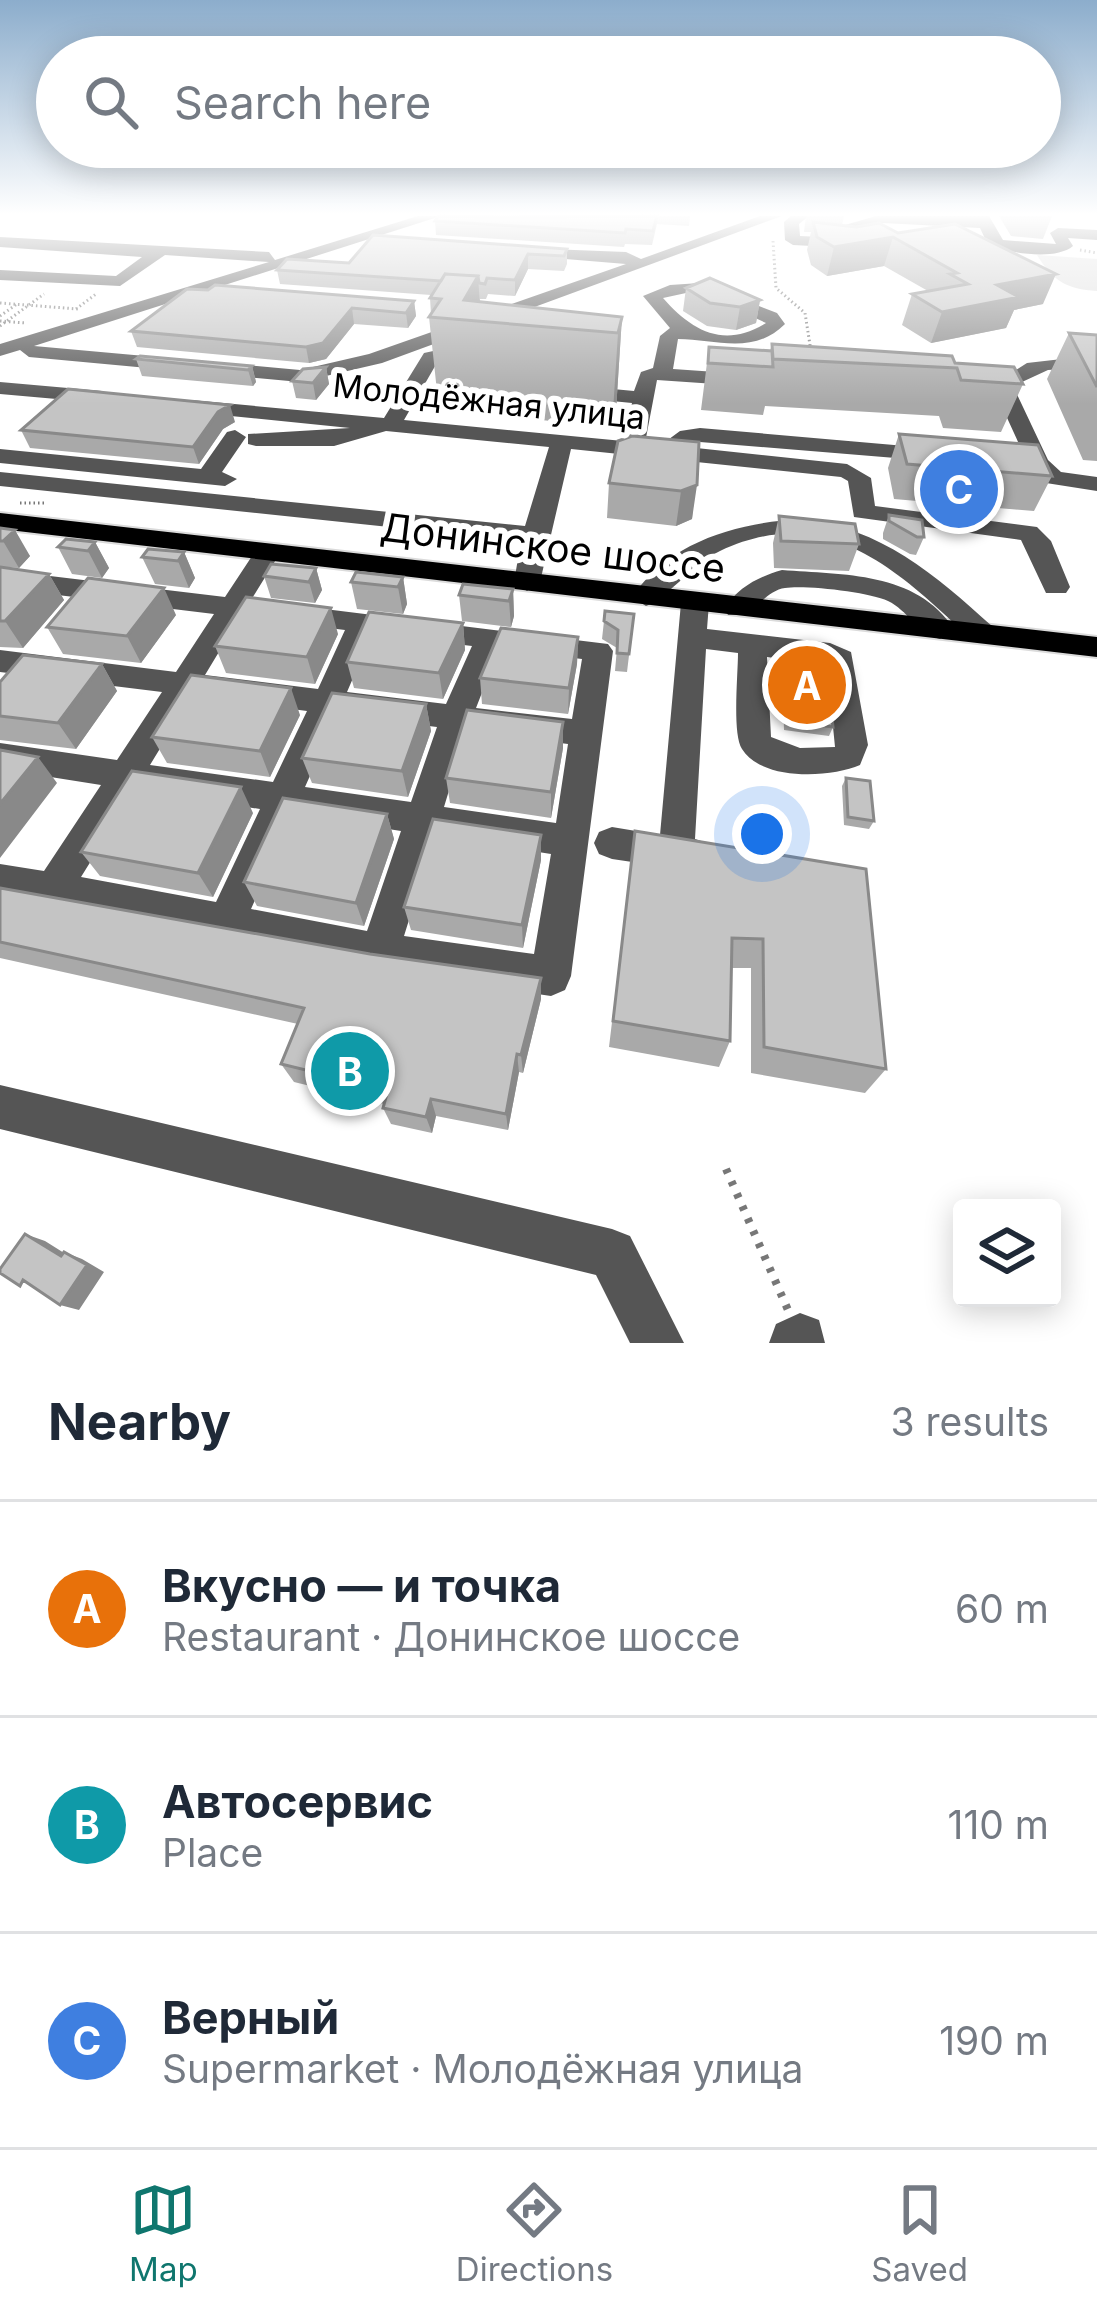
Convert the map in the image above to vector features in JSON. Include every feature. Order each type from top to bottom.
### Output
[{"type":"main road","name":"Донинское шоссе","points":[[0,521],[646,597],[693,620],[737,608],[1097,647]]},
{"type":"street","points":[[73,279],[200,286]]},
{"type":"street","points":[[11,346],[225,279]]},
{"type":"street","points":[[11,346],[285,377],[375,359],[600,279]]},
{"type":"street","points":[[246,438],[334,439],[392,423],[431,357],[655,279]]},
{"type":"street","points":[[669,279],[678,286]]},
{"type":"street","points":[[678,286],[699,286],[771,317],[776,324],[750,340],[695,336],[681,330],[650,299],[678,286]]},
{"type":"street","points":[[227,290],[250,292]]},
{"type":"street","points":[[454,308],[476,309],[489,316]]},
{"type":"street","points":[[662,374],[669,337],[681,330]]},
{"type":"street","points":[[453,350],[493,353]]},
{"type":"street","points":[[1097,361],[1069,360],[1016,374],[1002,385],[1026,462],[1054,478],[1097,484]]},
{"type":"street","points":[[633,448],[648,376],[762,381]]},
{"type":"street","points":[[214,485],[246,438],[254,412],[285,377]]},
{"type":"street","points":[[0,388],[62,402],[116,398]]},
{"type":"street","points":[[562,391],[643,398]]},
{"type":"street","points":[[972,396],[1008,398]]},
{"type":"street","name":"Молодёжная улица","points":[[162,403],[666,452],[688,436],[700,435],[948,455]]},
{"type":"street","points":[[527,582],[562,440]]},
{"type":"street","points":[[6,451],[535,535]]},
{"type":"street","points":[[666,452],[847,471],[859,478],[863,512],[1015,529],[1038,541],[1056,587]]},
{"type":"street","points":[[0,479],[214,485]]},
{"type":"street","points":[[646,597],[663,572],[713,544],[758,532],[816,529],[838,532],[873,547],[911,571],[983,634]]},
{"type":"street","points":[[53,889],[267,553]]},
{"type":"street","points":[[0,579],[598,651],[551,976],[379,952],[0,881]]},
{"type":"street","points":[[14,673],[62,629],[93,591]]},
{"type":"street","points":[[676,853],[693,620],[752,644],[830,654],[842,661],[852,745],[848,756],[827,762],[773,755],[755,743],[752,644]]},
{"type":"street","points":[[226,922],[363,623]]},
{"type":"street","points":[[379,952],[455,720],[489,639]]},
{"type":"street","points":[[14,673],[181,682],[589,734]]},
{"type":"street","points":[[0,756],[570,842]]},
{"type":"street","points":[[612,843],[741,862]]},
{"type":"street","points":[[0,1107],[612,1254],[658,1343]]},
{"type":"path","points":[[0,326],[54,286]]},
{"type":"path","points":[[76,309],[101,290]]},
{"type":"path","points":[[1,304],[108,314]]},
{"type":"path","points":[[0,316],[17,304]]},
{"type":"path","points":[[726,1168],[798,1341]]},
{"type":"shaded area","points":[[1057,279],[1097,279],[1097,291],[1077,288]]},
{"type":"building","points":[[442,279],[476,279],[464,300],[622,317],[618,333],[429,317],[441,299],[430,298]]},
{"type":"building","points":[[712,279],[760,300],[740,307],[710,303],[686,288]]},
{"type":"building","points":[[958,279],[1031,279],[997,285],[1019,297],[942,312],[912,294],[968,284]]},
{"type":"building","points":[[215,285],[414,301],[406,313],[352,308],[323,343],[306,347],[131,331],[187,289],[208,290]]},
{"type":"building","points":[[1069,333],[1097,335],[1097,387]]},
{"type":"building","points":[[772,344],[952,356],[955,363],[1014,367],[1023,384],[961,380],[957,368],[773,359]]},
{"type":"building","points":[[709,347],[772,351],[773,367],[708,363]]},
{"type":"building","points":[[136,359],[252,366],[248,370]]},
{"type":"building","points":[[326,367],[313,383],[292,381],[303,369]]},
{"type":"building","points":[[68,389],[230,405],[218,412],[193,447],[21,430]]},
{"type":"building","points":[[899,434],[1038,445],[1052,476],[907,464]]},
{"type":"building","points":[[632,436],[699,442],[697,485],[681,491],[609,483],[618,441]]},
{"type":"building","points":[[889,515],[922,520],[924,537],[889,521]]},
{"type":"building","points":[[779,516],[855,524],[859,544],[781,541]]},
{"type":"building","points":[[0,528],[15,530],[0,541]]},
{"type":"building","points":[[66,539],[95,542],[88,551],[58,547]]},
{"type":"building","points":[[148,549],[184,552],[178,561],[142,557]]},
{"type":"building","points":[[271,564],[316,568],[309,582],[264,576]]},
{"type":"building","points":[[0,567],[49,574],[5,621],[0,621]]},
{"type":"building","points":[[356,572],[403,577],[398,587],[351,582]]},
{"type":"building","points":[[88,578],[164,588],[127,636],[47,627]]},
{"type":"building","points":[[463,584],[513,589],[509,601],[459,595]]},
{"type":"building","points":[[246,597],[331,608],[307,657],[215,646]]},
{"type":"building","points":[[605,611],[634,614],[629,654],[617,653],[618,630],[604,621]]},
{"type":"building","points":[[369,612],[463,623],[439,673],[347,662]]},
{"type":"building","points":[[501,628],[578,637],[569,688],[480,678]]},
{"type":"building","points":[[23,655],[102,664],[58,723],[0,716],[0,682]]},
{"type":"building","points":[[784,655],[826,660],[833,727],[787,721]]},
{"type":"building","points":[[191,675],[291,688],[260,751],[152,737]]},
{"type":"building","points":[[332,693],[426,704],[402,771],[302,758]]},
{"type":"building","points":[[467,710],[563,722],[551,792],[446,778]]},
{"type":"building","points":[[0,750],[38,757],[0,804]]},
{"type":"building","points":[[132,771],[241,787],[198,873],[81,852]]},
{"type":"building","points":[[846,778],[870,781],[874,821],[848,817]]},
{"type":"building","points":[[283,798],[387,814],[356,903],[244,882]]},
{"type":"building","points":[[433,819],[541,835],[522,925],[404,907]]},
{"type":"building","points":[[635,831],[866,869],[886,1069],[764,1047],[763,939],[732,938],[730,1041],[613,1021]]},
{"type":"building","points":[[0,888],[370,954],[541,978],[521,1055],[517,1054],[506,1114],[431,1099],[426,1117],[383,1108],[388,1090],[281,1064],[304,1008],[0,942]]},
{"type":"building","points":[[25,1234],[87,1265],[60,1305],[23,1280],[20,1286],[0,1273]]},
{"type":"place","name":"Верный","points":[[959,489]]},
{"type":"place","name":"Вкусно — и точка","points":[[807,685]]},
{"type":"place","name":"Автосервис","points":[[350,1071]]}]
